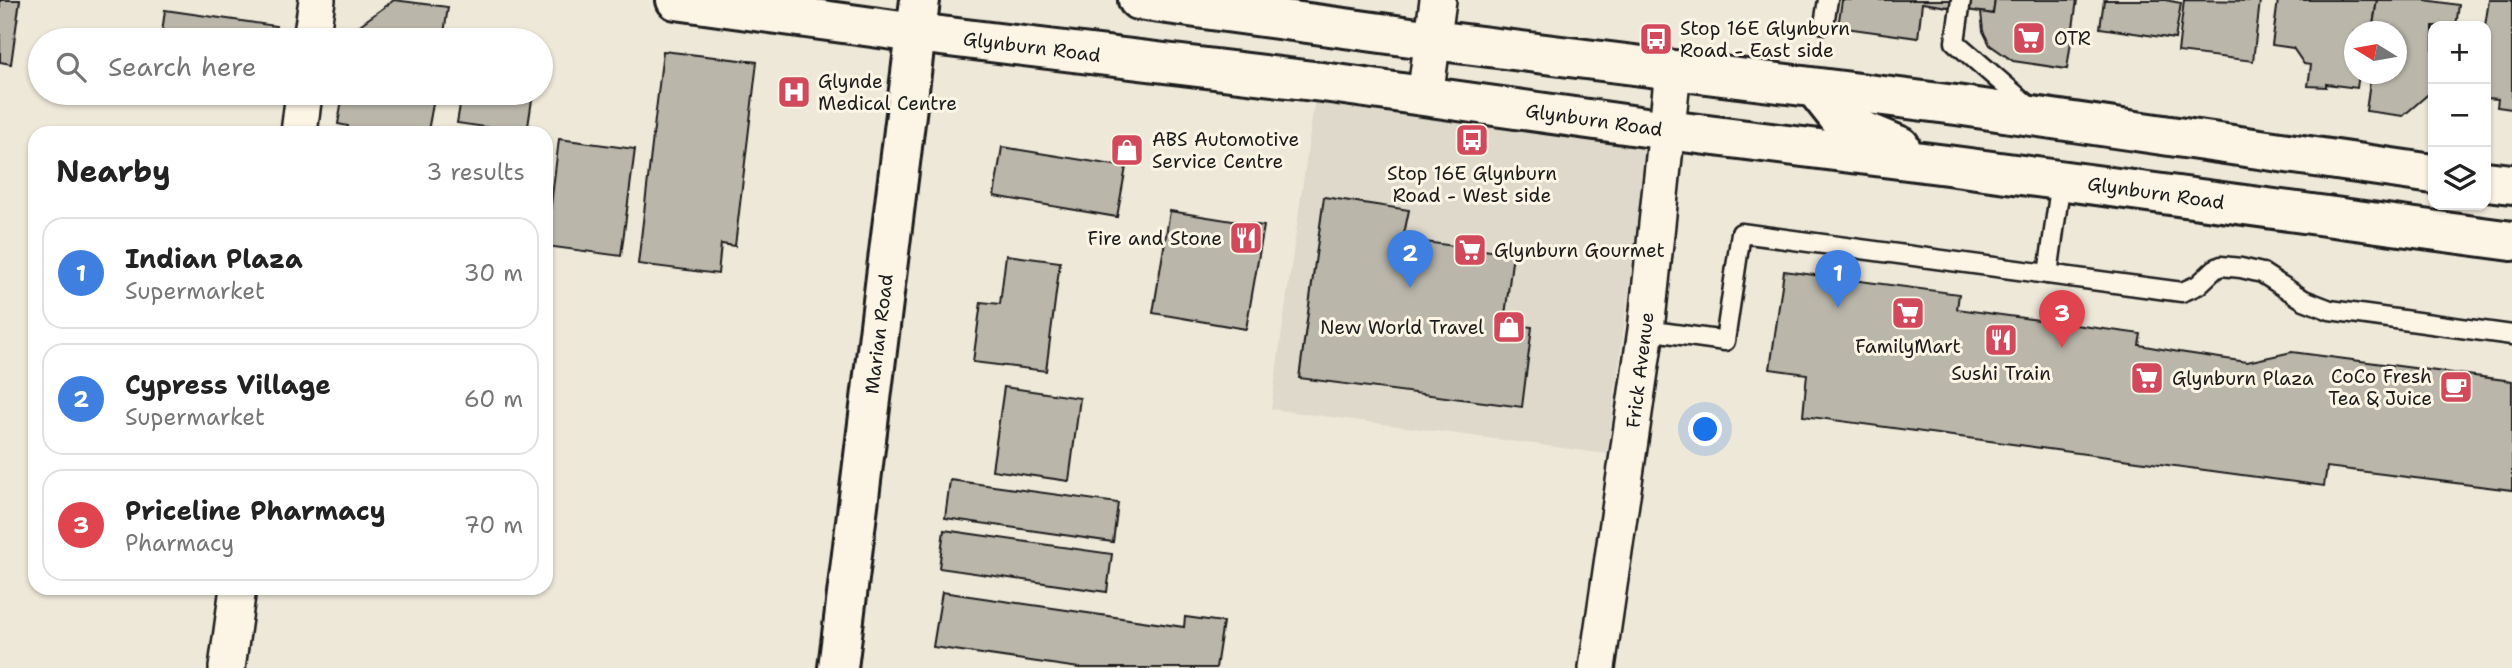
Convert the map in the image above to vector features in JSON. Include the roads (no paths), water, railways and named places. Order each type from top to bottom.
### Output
[{"type":"main road","name":"Glynburn Road","points":[[676,0],[918,17],[1425,97],[2512,241]]},
{"type":"main road","points":[[1138,0],[2043,118],[2428,173]]},
{"type":"main road","name":"Marian Road","points":[[838,668],[918,17]]},
{"type":"main road","points":[[1815,88],[1842,122],[1947,165]]},
{"type":"main road","points":[[2491,182],[2512,184]]},
{"type":"street","points":[[313,28],[317,0]]},
{"type":"street","points":[[1425,97],[1438,0]]},
{"type":"street","name":"Frick Avenue","points":[[1597,668],[1646,330],[1673,70]]},
{"type":"street","points":[[300,126],[302,105]]},
{"type":"street","points":[[227,668],[237,595]]},
{"type":"lane","points":[[1824,24],[1828,0]]},
{"type":"lane","points":[[1961,0],[1955,42],[2043,118]]},
{"type":"lane","points":[[2048,274],[2061,180]]},
{"type":"lane","points":[[1646,330],[1726,341],[1741,233],[2182,292],[2198,285],[2221,266],[2241,268],[2262,273],[2304,300],[2330,310],[2512,335]]},
{"type":"place","name":"OTR","points":[[2029,38]]},
{"type":"place","name":"Stop 16E Glynburn Road - East side","points":[[1656,39]]},
{"type":"place","name":"Glynde Medical Centre","points":[[794,92]]},
{"type":"place","name":"Stop 16E Glynburn Road - West side","points":[[1472,140]]},
{"type":"place","name":"ABS Automotive Service Centre","points":[[1127,150]]},
{"type":"place","name":"Fire and Stone","points":[[1246,238]]},
{"type":"place","name":"Glynburn Gourmet","points":[[1470,250]]},
{"type":"place","name":"Cypress Village","points":[[1410,288]]},
{"type":"place","name":"Indian Plaza","points":[[1838,308]]},
{"type":"place","name":"FamilyMart","points":[[1908,313]]},
{"type":"place","name":"New World Travel","points":[[1509,327]]},
{"type":"place","name":"Sushi Train","points":[[2001,340]]},
{"type":"place","name":"Priceline Pharmacy","points":[[2062,348]]},
{"type":"place","name":"Glynburn Plaza","points":[[2147,378]]},
{"type":"place","name":"CoCo Fresh Tea & Juice","points":[[2456,387]]}]
